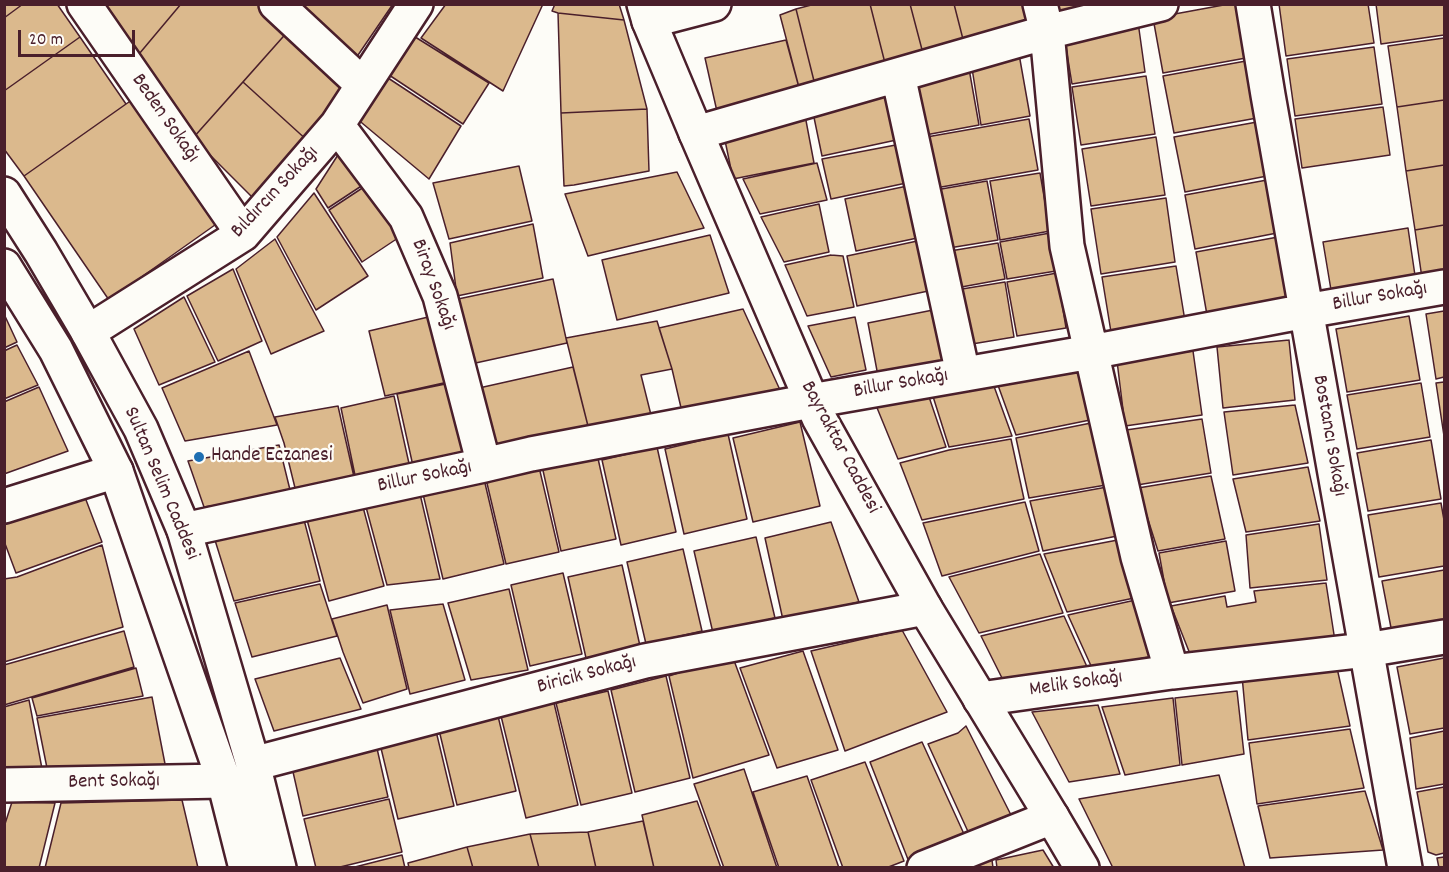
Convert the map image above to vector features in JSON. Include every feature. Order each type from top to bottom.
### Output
[{"type":"street","name":"Beden Sokağı","points":[[84,4],[243,234]]},
{"type":"street","points":[[276,4],[363,85]]},
{"type":"street","name":"Bıldırcın Sokağı","points":[[56,350],[243,234],[337,125],[416,4]]},
{"type":"street","points":[[646,13],[714,4]]},
{"type":"street","points":[[696,133],[898,75],[1043,18],[1161,4]]},
{"type":"street","name":"Bostancı Sokağı","points":[[1253,4],[1405,867]]},
{"type":"street","name":"Bayraktar Caddesi","points":[[646,13],[811,401],[925,608],[1082,867]]},
{"type":"street","points":[[1043,18],[1067,246],[1138,557],[1172,672]]},
{"type":"street","points":[[898,75],[963,374]]},
{"type":"street","name":"Biray Sokağı","points":[[337,125],[406,217],[411,227],[440,296],[484,465]]},
{"type":"street","name":"Sultan Selim Caddesi","points":[[4,194],[88,332],[141,429],[184,530],[253,764],[279,867]]},
{"type":"street","name":"Sultan Selim Caddesi","points":[[4,266],[56,350],[116,471],[224,781],[246,867]]},
{"type":"street","name":"Billur Sokağı","points":[[184,530],[531,454],[1444,287]]},
{"type":"street","points":[[4,506],[116,471]]},
{"type":"street","name":"Biricik Sokağı","points":[[224,781],[253,764],[645,661],[925,608]]},
{"type":"street","name":"Melik Sokağı","points":[[980,699],[1172,672],[1366,650],[1444,637]]},
{"type":"street","name":"Bent Sokağı","points":[[4,785],[224,781]]},
{"type":"street","points":[[924,867],[1052,817]]},
{"type":"building","points":[[4,4],[23,4],[4,18]]},
{"type":"building","points":[[23,4],[57,4],[80,37],[4,91],[4,18]]},
{"type":"building","points":[[99,4],[181,4],[134,60]]},
{"type":"building","points":[[181,4],[264,4],[290,29],[193,138],[134,60]]},
{"type":"building","points":[[300,4],[393,4],[356,58]]},
{"type":"building","points":[[446,4],[543,4],[503,91],[421,38]]},
{"type":"building","points":[[555,4],[619,4],[624,20],[558,13],[552,11]]},
{"type":"building","points":[[815,4],[870,4],[887,71],[816,89],[796,9]]},
{"type":"building","points":[[870,4],[910,4],[925,61],[887,71]]},
{"type":"building","points":[[910,4],[954,4],[966,51],[925,61]]},
{"type":"building","points":[[954,4],[1025,4],[1033,33],[966,51]]},
{"type":"building","points":[[1055,4],[1123,4],[1058,18]]},
{"type":"building","points":[[1236,4],[1246,58],[1163,73],[1153,18]]},
{"type":"building","points":[[1279,4],[1368,4],[1374,43],[1286,56]]},
{"type":"building","points":[[1376,4],[1444,4],[1444,35],[1381,44]]},
{"type":"building","points":[[796,9],[816,89],[801,95],[780,15]]},
{"type":"building","points":[[558,13],[624,20],[647,109],[561,113]]},
{"type":"building","points":[[1138,22],[1145,72],[1072,84],[1064,35]]},
{"type":"building","points":[[290,29],[355,85],[309,142],[243,82]]},
{"type":"building","points":[[412,35],[489,83],[463,124],[386,73]]},
{"type":"building","points":[[80,37],[126,104],[24,176],[4,149],[4,91]]},
{"type":"building","points":[[1444,38],[1444,100],[1397,107],[1388,46]]},
{"type":"building","points":[[786,40],[801,95],[718,116],[705,58]]},
{"type":"building","points":[[1374,47],[1382,104],[1295,116],[1287,59]]},
{"type":"building","points":[[1019,54],[1030,116],[981,125],[971,62]]},
{"type":"building","points":[[1246,61],[1257,118],[1174,133],[1163,76]]},
{"type":"building","points":[[968,63],[979,125],[920,136],[909,74]]},
{"type":"building","points":[[385,76],[461,126],[429,179],[356,118]]},
{"type":"building","points":[[1146,76],[1155,134],[1081,145],[1072,87]]},
{"type":"building","points":[[243,82],[309,142],[257,202],[193,138]]},
{"type":"building","points":[[890,86],[901,139],[822,156],[811,103]]},
{"type":"building","points":[[136,97],[222,220],[109,300],[24,176]]},
{"type":"building","points":[[1444,100],[1444,165],[1406,171],[1397,107]]},
{"type":"building","points":[[1383,107],[1390,155],[1302,168],[1295,119]]},
{"type":"building","points":[[647,109],[649,171],[564,186],[561,113]]},
{"type":"building","points":[[804,110],[814,163],[733,179],[722,126]]},
{"type":"building","points":[[1029,119],[1038,170],[930,189],[921,138]]},
{"type":"building","points":[[1257,122],[1267,176],[1185,192],[1174,137]]},
{"type":"building","points":[[1156,137],[1165,195],[1091,206],[1082,149]]},
{"type":"building","points":[[345,144],[372,179],[328,208],[316,189]]},
{"type":"building","points":[[901,144],[911,182],[831,199],[822,159]]},
{"type":"building","points":[[817,163],[827,200],[760,214],[743,179]]},
{"type":"building","points":[[1444,165],[1444,225],[1415,230],[1406,171]]},
{"type":"building","points":[[519,166],[532,221],[449,239],[433,183]]},
{"type":"building","points":[[677,172],[704,228],[588,256],[565,194]]},
{"type":"building","points":[[1040,173],[1050,231],[1000,240],[990,181]]},
{"type":"building","points":[[1267,180],[1277,233],[1195,249],[1185,195]]},
{"type":"building","points":[[373,181],[407,232],[362,262],[329,210]]},
{"type":"building","points":[[987,181],[998,240],[949,248],[930,191]]},
{"type":"building","points":[[912,185],[922,237],[856,251],[845,199]]},
{"type":"building","points":[[314,193],[368,276],[316,310],[277,237]]},
{"type":"building","points":[[1166,198],[1175,262],[1101,274],[1091,209]]},
{"type":"building","points":[[819,204],[829,252],[784,262],[761,217]]},
{"type":"building","points":[[533,224],[543,278],[457,296],[450,243]]},
{"type":"building","points":[[1444,225],[1444,282],[1423,285],[1415,230]]},
{"type":"building","points":[[1408,228],[1417,289],[1333,302],[1323,242]]},
{"type":"building","points":[[1050,233],[1056,271],[1007,279],[1000,242]]},
{"type":"building","points":[[710,235],[729,293],[617,320],[602,260]]},
{"type":"building","points":[[1278,237],[1289,300],[1207,315],[1196,252]]},
{"type":"building","points":[[275,239],[324,331],[271,354],[236,269]]},
{"type":"building","points":[[922,240],[933,290],[857,306],[847,256]]},
{"type":"building","points":[[998,243],[1005,279],[956,288],[950,251]]},
{"type":"building","points":[[831,255],[843,256],[854,307],[807,316],[785,265]]},
{"type":"building","points":[[1176,266],[1185,321],[1111,332],[1102,277]]},
{"type":"building","points":[[233,269],[262,341],[218,361],[187,296]]},
{"type":"building","points":[[1057,273],[1066,328],[1017,336],[1007,282]]},
{"type":"building","points":[[553,279],[567,343],[471,364],[458,299]]},
{"type":"building","points":[[1005,282],[1014,337],[966,345],[956,290]]},
{"type":"building","points":[[184,297],[215,362],[159,385],[134,329]]},
{"type":"building","points":[[943,308],[954,360],[878,376],[868,323]]},
{"type":"building","points":[[743,309],[780,390],[682,412],[659,328]]},
{"type":"building","points":[[1444,311],[1444,377],[1436,379],[1426,314]]},
{"type":"building","points":[[4,314],[17,342],[4,348]]},
{"type":"building","points":[[441,314],[457,380],[385,396],[369,331]]},
{"type":"building","points":[[1409,316],[1420,380],[1347,392],[1336,329]]},
{"type":"building","points":[[855,317],[866,370],[831,377],[808,326]]},
{"type":"building","points":[[657,321],[672,369],[641,375],[651,415],[589,430],[566,338]]},
{"type":"building","points":[[1289,340],[1295,400],[1223,408],[1217,347]]},
{"type":"building","points":[[17,345],[38,385],[4,399],[4,351]]},
{"type":"building","points":[[249,351],[277,425],[185,441],[162,388]]},
{"type":"building","points":[[1193,351],[1202,415],[1125,426],[1117,361]]},
{"type":"building","points":[[1075,360],[1095,419],[1016,435],[995,377]]},
{"type":"building","points":[[573,367],[589,430],[494,452],[479,388]]},
{"type":"building","points":[[991,378],[1012,436],[949,447],[930,387]]},
{"type":"building","points":[[455,382],[471,454],[413,466],[397,394]]},
{"type":"building","points":[[1444,382],[1444,436],[1436,383]]},
{"type":"building","points":[[1421,383],[1430,437],[1357,449],[1347,395]]},
{"type":"building","points":[[39,387],[68,451],[4,474],[4,402]]},
{"type":"building","points":[[926,388],[946,447],[898,459],[873,398]]},
{"type":"building","points":[[394,396],[410,468],[356,480],[341,408]]},
{"type":"building","points":[[1295,405],[1308,463],[1233,475],[1224,412]]},
{"type":"building","points":[[338,406],[354,477],[296,492],[275,417]]},
{"type":"building","points":[[1202,419],[1211,473],[1137,485],[1126,430]]},
{"type":"building","points":[[800,422],[820,506],[753,522],[733,438]]},
{"type":"building","points":[[1096,422],[1106,485],[1029,498],[1016,438]]},
{"type":"building","points":[[728,434],[747,519],[684,534],[665,449]]},
{"type":"building","points":[[1011,439],[1024,499],[922,520],[900,463],[949,450]]},
{"type":"building","points":[[1431,440],[1441,499],[1368,511],[1357,453]]},
{"type":"building","points":[[279,445],[291,494],[204,507],[188,461]]},
{"type":"building","points":[[657,447],[676,532],[621,545],[602,460]]},
{"type":"building","points":[[597,454],[616,539],[561,551],[542,466]]},
{"type":"building","points":[[539,467],[559,552],[506,564],[486,479]]},
{"type":"building","points":[[1308,467],[1320,521],[1246,532],[1233,479]]},
{"type":"building","points":[[1211,476],[1225,539],[1158,551],[1138,488]]},
{"type":"building","points":[[484,479],[504,564],[443,579],[423,494]]},
{"type":"building","points":[[1107,487],[1122,535],[1043,551],[1030,501]]},
{"type":"building","points":[[83,492],[102,542],[16,573],[4,541],[4,521]]},
{"type":"building","points":[[420,494],[440,579],[387,585],[366,507]]},
{"type":"building","points":[[1025,502],[1039,551],[942,576],[923,523]]},
{"type":"building","points":[[1441,503],[1444,520],[1444,566],[1379,577],[1368,515]]},
{"type":"building","points":[[363,507],[384,586],[329,601],[306,516]]},
{"type":"building","points":[[303,516],[320,581],[234,601],[214,537]]},
{"type":"building","points":[[831,522],[859,602],[783,620],[765,538]]},
{"type":"building","points":[[1319,524],[1327,580],[1250,588],[1246,535]]},
{"type":"building","points":[[756,537],[775,618],[713,633],[694,551]]},
{"type":"building","points":[[1123,539],[1139,597],[1067,612],[1044,554]]},
{"type":"building","points":[[1226,541],[1235,591],[1168,603],[1159,553]]},
{"type":"building","points":[[102,545],[123,627],[4,662],[4,579],[17,577]]},
{"type":"building","points":[[683,549],[702,631],[646,644],[627,562]]},
{"type":"building","points":[[1040,554],[1063,613],[979,633],[949,577]]},
{"type":"building","points":[[622,565],[640,646],[586,658],[568,577]]},
{"type":"building","points":[[1444,570],[1444,625],[1392,633],[1382,581]]},
{"type":"building","points":[[563,573],[582,654],[530,666],[511,585]]},
{"type":"building","points":[[1326,583],[1335,641],[1192,659],[1171,606],[1225,596],[1227,607],[1256,602],[1254,591]]},
{"type":"building","points":[[320,584],[337,636],[252,657],[235,603]]},
{"type":"building","points":[[509,589],[528,670],[471,680],[448,603]]},
{"type":"building","points":[[1140,599],[1154,656],[1092,668],[1068,615]]},
{"type":"building","points":[[443,604],[465,680],[410,694],[390,610]]},
{"type":"building","points":[[387,605],[407,689],[363,703],[332,619]]},
{"type":"building","points":[[1064,616],[1088,669],[1004,682],[981,636]]},
{"type":"building","points":[[902,630],[947,712],[845,751],[811,651]]},
{"type":"building","points":[[124,631],[134,667],[4,705],[4,665]]},
{"type":"building","points":[[803,651],[838,750],[777,768],[740,668]]},
{"type":"building","points":[[732,655],[769,755],[693,778],[669,676]]},
{"type":"building","points":[[340,658],[361,709],[274,731],[255,679]]},
{"type":"building","points":[[1444,658],[1444,728],[1410,734],[1397,667]]},
{"type":"building","points":[[136,668],[143,696],[37,716],[32,698]]},
{"type":"building","points":[[1337,668],[1350,726],[1248,740],[1242,676]]},
{"type":"building","points":[[666,676],[690,778],[635,792],[611,690]]},
{"type":"building","points":[[608,691],[632,793],[581,805],[556,703]]},
{"type":"building","points":[[1237,691],[1244,754],[1182,765],[1175,698]]},
{"type":"building","points":[[152,697],[166,769],[48,773],[37,718]]},
{"type":"building","points":[[1173,698],[1180,765],[1125,775],[1102,707]]},
{"type":"building","points":[[29,700],[43,774],[4,774],[4,707]]},
{"type":"building","points":[[554,703],[578,805],[526,818],[501,716]]},
{"type":"building","points":[[1098,705],[1120,774],[1069,782],[1032,712]]},
{"type":"building","points":[[498,716],[516,791],[457,805],[439,730]]},
{"type":"building","points":[[966,726],[1011,815],[970,836],[928,744],[958,733]]},
{"type":"building","points":[[1350,729],[1364,788],[1257,804],[1249,743]]},
{"type":"building","points":[[436,731],[454,806],[398,819],[380,744]]},
{"type":"building","points":[[1444,731],[1444,784],[1416,789],[1410,738]]},
{"type":"building","points":[[922,742],[964,834],[909,862],[870,762]]},
{"type":"building","points":[[376,744],[388,797],[303,816],[291,763]]},
{"type":"building","points":[[865,762],[904,861],[886,868],[843,868],[811,780]]},
{"type":"building","points":[[744,769],[777,868],[724,868],[694,784]]},
{"type":"building","points":[[1219,775],[1245,868],[1113,868],[1079,799]]},
{"type":"building","points":[[807,776],[839,868],[779,868],[753,792]]},
{"type":"building","points":[[1444,787],[1444,853],[1436,855],[1428,852],[1417,792]]},
{"type":"building","points":[[1365,791],[1383,850],[1270,858],[1258,806]]},
{"type":"building","points":[[389,799],[402,852],[336,868],[316,868],[304,819]]},
{"type":"building","points":[[182,800],[198,868],[45,868],[61,803]]},
{"type":"building","points":[[697,801],[721,868],[654,868],[642,815]]},
{"type":"building","points":[[12,802],[55,803],[39,868],[4,868],[4,827]]},
{"type":"building","points":[[643,821],[654,868],[596,868],[588,832]]},
{"type":"building","points":[[588,832],[596,868],[539,868],[530,834]]},
{"type":"building","points":[[530,834],[539,868],[473,868],[467,847]]},
{"type":"building","points":[[467,847],[473,868],[409,868],[408,863]]},
{"type":"building","points":[[1043,850],[1054,868],[997,868],[996,860]]},
{"type":"building","points":[[402,855],[405,868],[351,868]]},
{"type":"building","points":[[1444,857],[1444,868],[1439,868],[1437,858]]},
{"type":"building","points":[[992,860],[993,868],[953,868]]},
{"type":"place","name":"Hande Eczanesi","points":[[199,457]]}]
